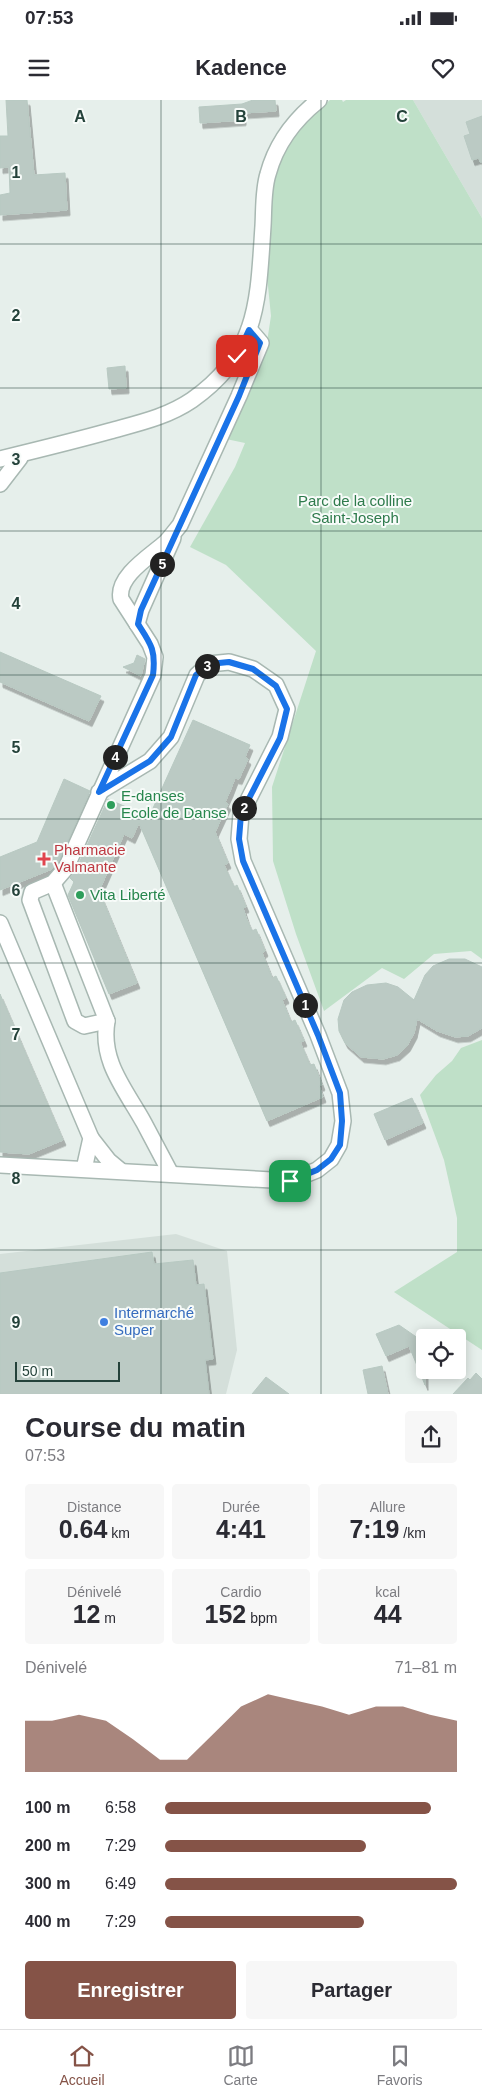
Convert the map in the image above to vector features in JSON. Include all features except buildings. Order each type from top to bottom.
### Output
[{"type":"street","points":[[0,459],[163,417],[184,404],[215,380],[237,356],[249,330],[258,296],[267,174],[274,154],[282,141],[306,110],[319,100]]},
{"type":"street","points":[[138,624],[141,610],[239,396],[260,343],[249,330]]},
{"type":"street","points":[[0,466],[36,450]]},
{"type":"street","points":[[0,484],[20,458]]},
{"type":"street","points":[[107,1021],[84,1026],[76,1021],[30,900],[32,892],[53,883],[66,868],[153,675],[155,657],[150,644],[121,599],[122,583],[144,559],[166,542],[178,528]]},
{"type":"street","points":[[0,1165],[290,1181],[317,1170],[331,1159],[340,1145],[342,1121],[340,1093],[318,1035],[243,861],[239,839],[241,814],[280,738],[287,709],[276,686],[253,669],[229,662],[209,664],[196,675],[171,737],[150,761],[99,792]]},
{"type":"street","points":[[53,883],[107,1021],[104,1038],[116,1077],[144,1122],[171,1174]]},
{"type":"street","points":[[0,923],[90,1136],[109,1161],[121,1171]]},
{"type":"street","points":[[84,1169],[90,1136]]},
{"type":"shaded area","points":[[413,100],[482,100],[482,218]]},
{"type":"shaded area","name":"Intermarché Super","points":[[176,1234],[227,1251],[237,1350],[226,1394],[0,1394],[0,1254]]},
{"type":"green space","name":"Parc de la colline Saint-Joseph","points":[[330,100],[342,100],[343,102],[346,100],[413,100],[482,218],[482,959],[471,951],[434,954],[404,979],[382,968],[324,1011],[296,934],[273,861],[272,787],[316,651],[226,565],[190,547],[235,467],[245,443],[226,439],[267,342],[271,316],[267,276],[270,192],[281,155],[301,125]]},
{"type":"green space","points":[[482,1040],[482,1350],[466,1339],[466,1329],[450,1329],[394,1292],[457,1252],[457,1218],[444,1160],[420,1095],[436,1075],[452,1061],[461,1048]]},
{"type":"place","name":"E-danses Ecole de Danse","points":[[111,805]]},
{"type":"place","name":"Pharmacie Valmante","points":[[44,859]]},
{"type":"place","name":"Vita Liberté","points":[[80,895]]},
{"type":"place","name":"Intermarché Super","points":[[104,1322]]},
{"type":"route","points":[[237,356],[249,330],[260,343],[239,396],[141,610],[138,624],[150,644],[155,657],[153,675],[99,792],[150,761],[171,737],[196,675],[209,664],[229,662],[253,669],[276,686],[287,709],[280,738],[241,814],[239,839],[243,861],[318,1035],[340,1093],[342,1121],[340,1145],[331,1159],[317,1170],[290,1181]]}]
